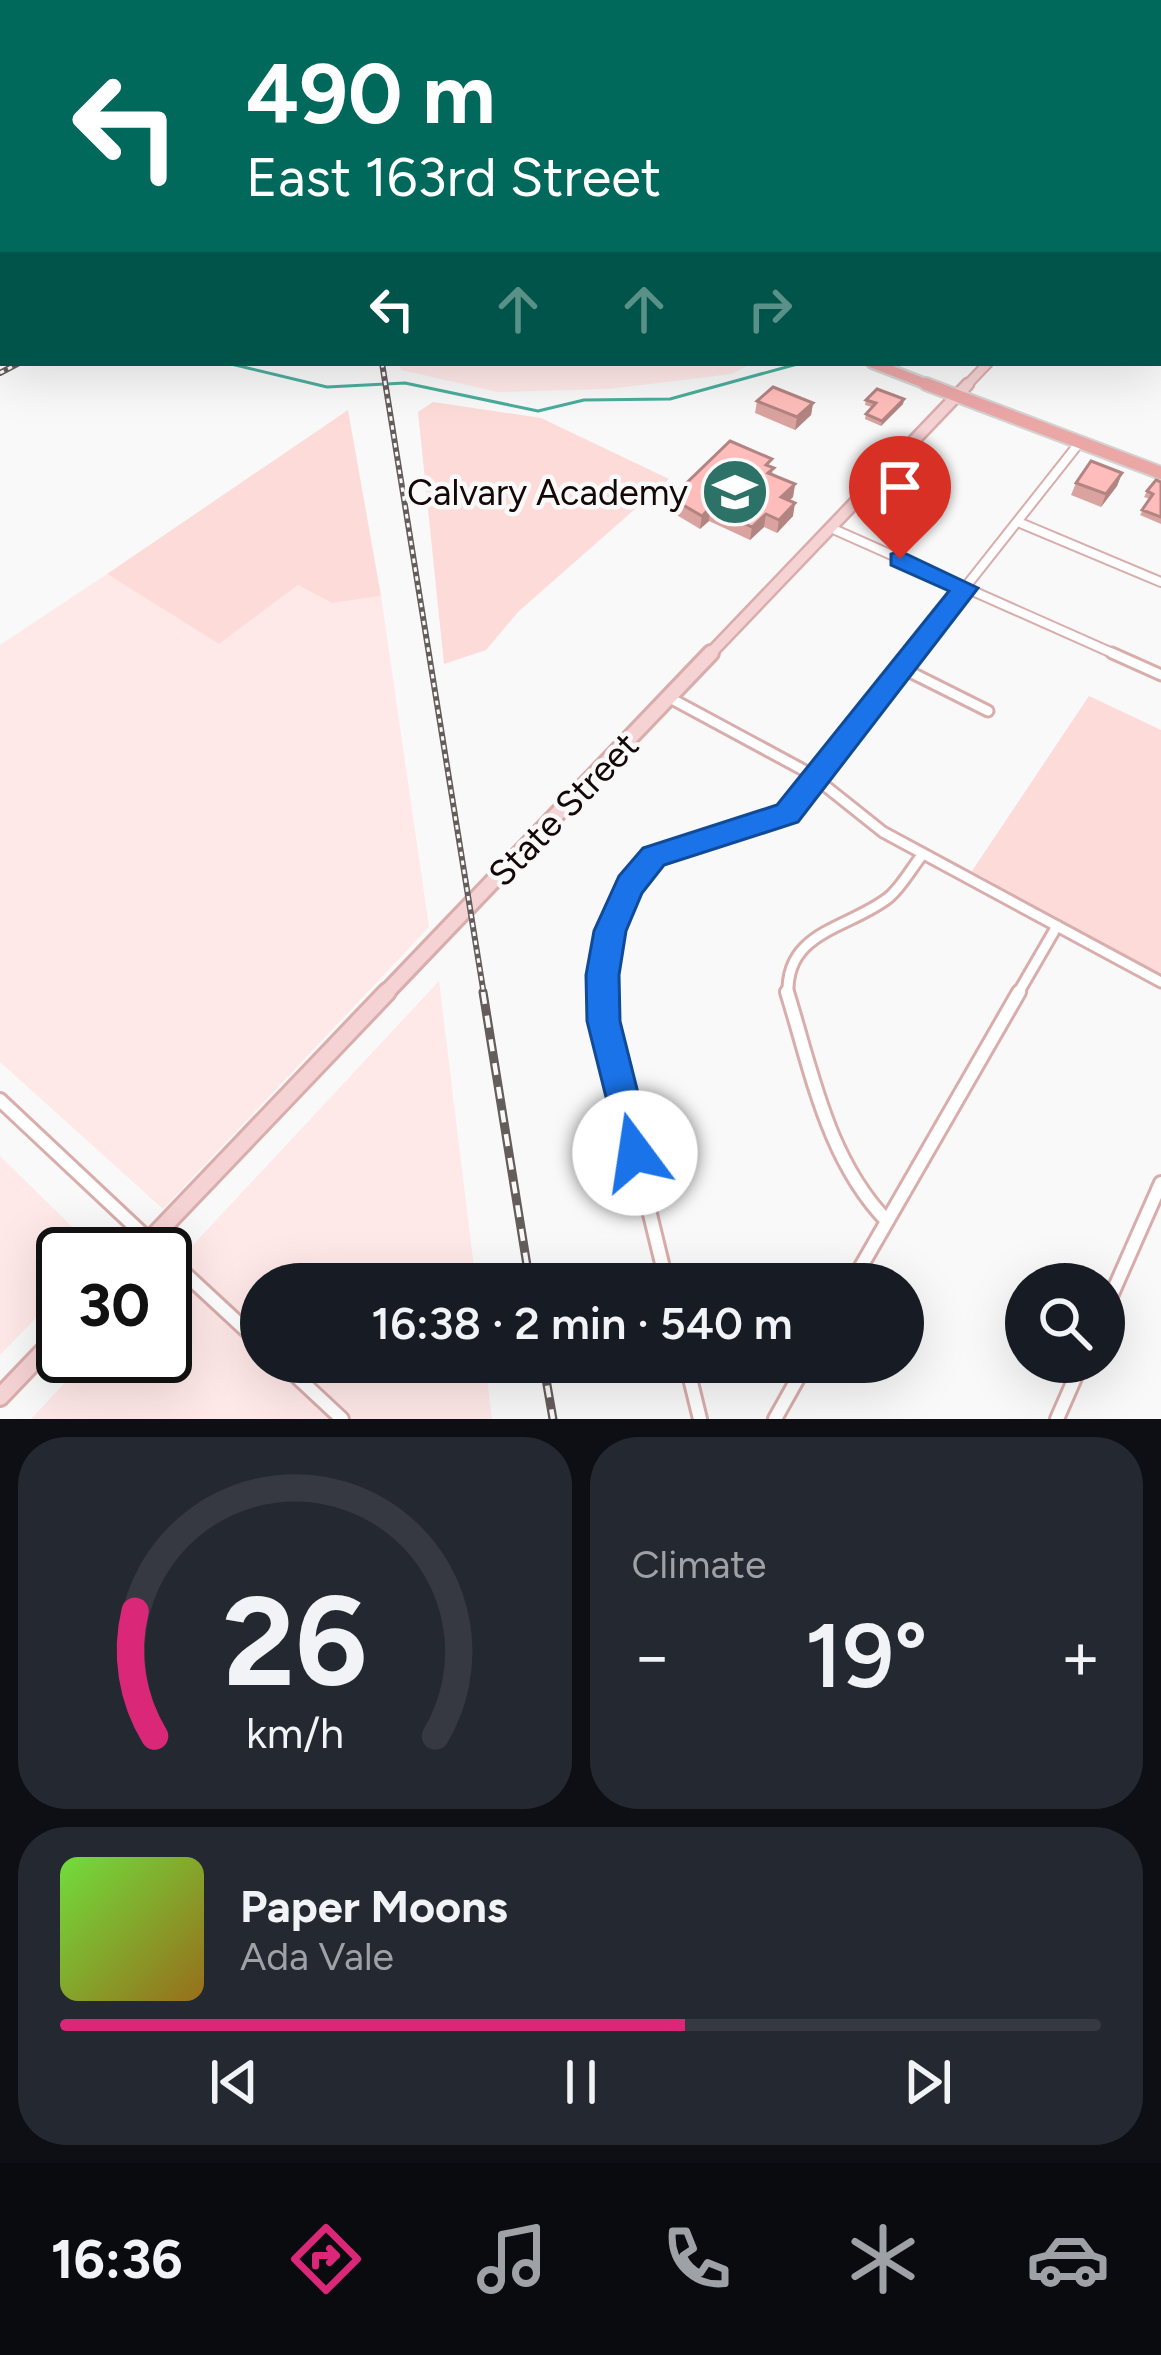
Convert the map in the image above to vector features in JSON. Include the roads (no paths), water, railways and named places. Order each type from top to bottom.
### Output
[{"type":"main road","points":[[880,366],[1160,471]]},
{"type":"street","name":"State Street","points":[[176,1227],[985,366]]},
{"type":"street","points":[[662,1263],[603,1021],[602,975],[610,931],[630,886],[654,856],[787,813],[1080,442]]},
{"type":"street","points":[[1018,521],[1161,582]]},
{"type":"street","points":[[832,528],[1161,675]]},
{"type":"street","points":[[902,668],[988,710]]},
{"type":"street","points":[[670,698],[816,777],[856,803],[883,832],[1161,982]]},
{"type":"street","points":[[887,1221],[857,1190],[836,1150],[786,990],[796,952],[834,923],[888,898],[923,854]]},
{"type":"street","points":[[863,1263],[1057,926]]},
{"type":"street","points":[[0,1100],[130,1227]]},
{"type":"street","points":[[1125,1264],[1161,1183]]},
{"type":"street","points":[[192,1284],[240,1326]]},
{"type":"street","points":[[0,1397],[36,1359]]},
{"type":"street","points":[[303,1383],[342,1419]]},
{"type":"street","points":[[691,1383],[700,1419]]},
{"type":"street","points":[[775,1419],[795,1383]]},
{"type":"street","points":[[1057,1419],[1073,1383]]},
{"type":"waterway","points":[[240,366],[327,387],[405,383],[538,411],[584,400],[670,399],[790,366]]},
{"type":"railway","points":[[0,373],[13,366]]},
{"type":"railway","points":[[382,366],[484,995]]},
{"type":"railway","points":[[483,992],[527,1263]]},
{"type":"railway","points":[[547,1383],[553,1419]]},
{"type":"place","name":"Calvary Academy","points":[[735,492]]}]
